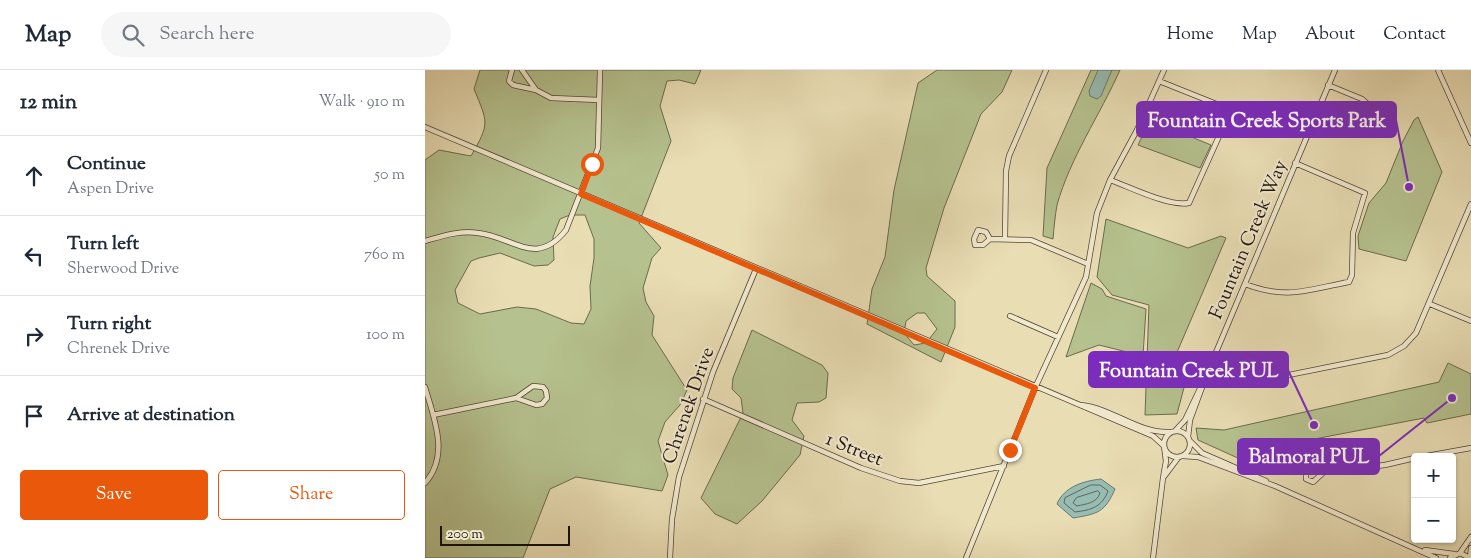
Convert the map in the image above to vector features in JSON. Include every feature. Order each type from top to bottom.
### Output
[{"type":"street","points":[[511,70],[508,76],[513,85],[536,90],[551,98],[562,100],[599,100]]},
{"type":"street","points":[[522,70],[536,90]]},
{"type":"street","points":[[425,241],[462,232],[476,232],[488,234],[520,247],[540,250],[558,240],[566,230],[598,148],[600,70]]},
{"type":"street","points":[[1005,238],[1006,171],[1009,156],[1046,70]]},
{"type":"street","points":[[966,558],[1035,388],[1086,277],[1097,213],[1110,180],[1137,130],[1164,70]]},
{"type":"street","name":"Fountain Creek Way","points":[[1173,432],[1185,420],[1206,376],[1335,70]]},
{"type":"street","points":[[1438,70],[1470,137],[1471,143]]},
{"type":"street","points":[[1110,180],[1159,198],[1183,204],[1189,203],[1229,114],[1226,109],[1219,105],[1159,81]]},
{"type":"street","points":[[1328,85],[1362,99],[1371,108]]},
{"type":"street","points":[[425,127],[1035,388],[1153,436],[1164,446],[1170,456],[1202,458],[1275,486]]},
{"type":"street","points":[[1245,284],[1269,293],[1282,294],[1349,282],[1352,276],[1353,233],[1365,193],[1295,163]]},
{"type":"street","points":[[1206,376],[1226,384],[1239,385],[1388,355],[1404,346],[1416,333],[1430,304],[1471,204]]},
{"type":"street","points":[[990,239],[1031,240],[1088,264]]},
{"type":"street","name":"Chrenek Drive","points":[[670,558],[672,519],[679,477],[703,399],[757,268]]},
{"type":"street","points":[[1430,304],[1471,321]]},
{"type":"street","points":[[1010,316],[1058,337]]},
{"type":"street","name":"Fountain Creek Way","points":[[1189,439],[1190,420],[1206,376]]},
{"type":"street","points":[[433,415],[516,398],[533,386],[543,387],[547,398],[541,404],[536,405],[516,398]]},
{"type":"street","points":[[425,387],[439,443],[439,456],[431,476],[425,483]]},
{"type":"street","name":"1 Street","points":[[703,399],[861,468],[900,481],[919,483],[1004,466]]},
{"type":"street","points":[[1074,404],[1094,407],[1156,432],[1183,432],[1202,453],[1436,558]]},
{"type":"street","points":[[1153,558],[1166,461],[1165,438],[1173,432]]},
{"type":"street","points":[[1163,478],[1189,450],[1189,439]]},
{"type":"street","points":[[1453,453],[1471,448]]},
{"type":"street","points":[[1324,472],[1385,465],[1411,459]]},
{"type":"street","points":[[1419,549],[1452,556],[1461,553],[1471,537]]},
{"type":"street","points":[[1461,553],[1470,558],[1471,548]]},
{"type":"green space","points":[[480,70],[701,70],[695,84],[679,80],[667,81],[660,106],[671,141],[639,223],[661,248],[652,258],[643,288],[646,302],[654,316],[652,335],[687,390],[680,405],[665,422],[658,441],[668,475],[662,491],[576,477],[550,489],[523,558],[425,558],[425,160],[439,150],[471,156],[485,123],[474,89]],"holes":[[[570,215],[585,215],[594,239],[594,258],[590,286],[591,309],[584,324],[571,323],[536,309],[517,307],[480,314],[458,303],[455,290],[471,261],[500,253],[534,266],[548,265],[554,260],[553,237],[560,219]]]},
{"type":"green space","points":[[937,70],[1012,70],[1002,92],[981,114],[944,208],[926,268],[927,276],[955,301],[955,327],[941,362],[867,324],[872,289],[885,257],[894,190],[918,83]],"holes":[[[917,313],[925,313],[937,329],[926,343],[914,345],[904,333],[906,321]]]},
{"type":"green space","points":[[1091,70],[1120,70],[1070,170],[1057,205],[1053,239],[1043,236],[1047,168]]},
{"type":"green space","points":[[1418,117],[1442,172],[1406,261],[1359,249],[1358,236],[1369,203],[1386,183],[1403,141],[1414,120]]},
{"type":"green space","points":[[1150,120],[1211,145],[1200,168],[1138,145]]},
{"type":"green space","points":[[1106,219],[1188,248],[1221,236],[1226,238],[1175,357],[1190,365],[1177,414],[1145,415],[1149,305],[1112,295],[1097,277]]},
{"type":"green space","points":[[1091,283],[1102,289],[1106,296],[1146,309],[1143,356],[1099,345],[1066,357]]},
{"type":"green space","points":[[752,330],[822,365],[828,373],[826,398],[819,402],[797,403],[792,420],[804,436],[800,455],[762,501],[737,524],[715,514],[701,498],[743,413],[741,398],[732,389],[733,378]]},
{"type":"green space","points":[[1448,363],[1471,374],[1471,414],[1427,423],[1424,418],[1257,450],[1251,464],[1198,440],[1196,428],[1224,430],[1439,382]]},
{"type":"water","points":[[1098,70],[1112,70],[1101,96],[1097,99],[1090,96],[1089,91]]},
{"type":"water","points":[[1101,479],[1115,489],[1108,503],[1100,511],[1073,518],[1057,504],[1069,489],[1088,481]]},
{"type":"place","name":"Fountain Creek Sports Park","points":[[1409,187]]},
{"type":"place","name":"Balmoral PUL","points":[[1452,398]]},
{"type":"place","name":"Fountain Creek PUL","points":[[1314,425]]},
{"type":"route","points":[[592,164],[581,194],[1035,388],[1010,450]]}]
